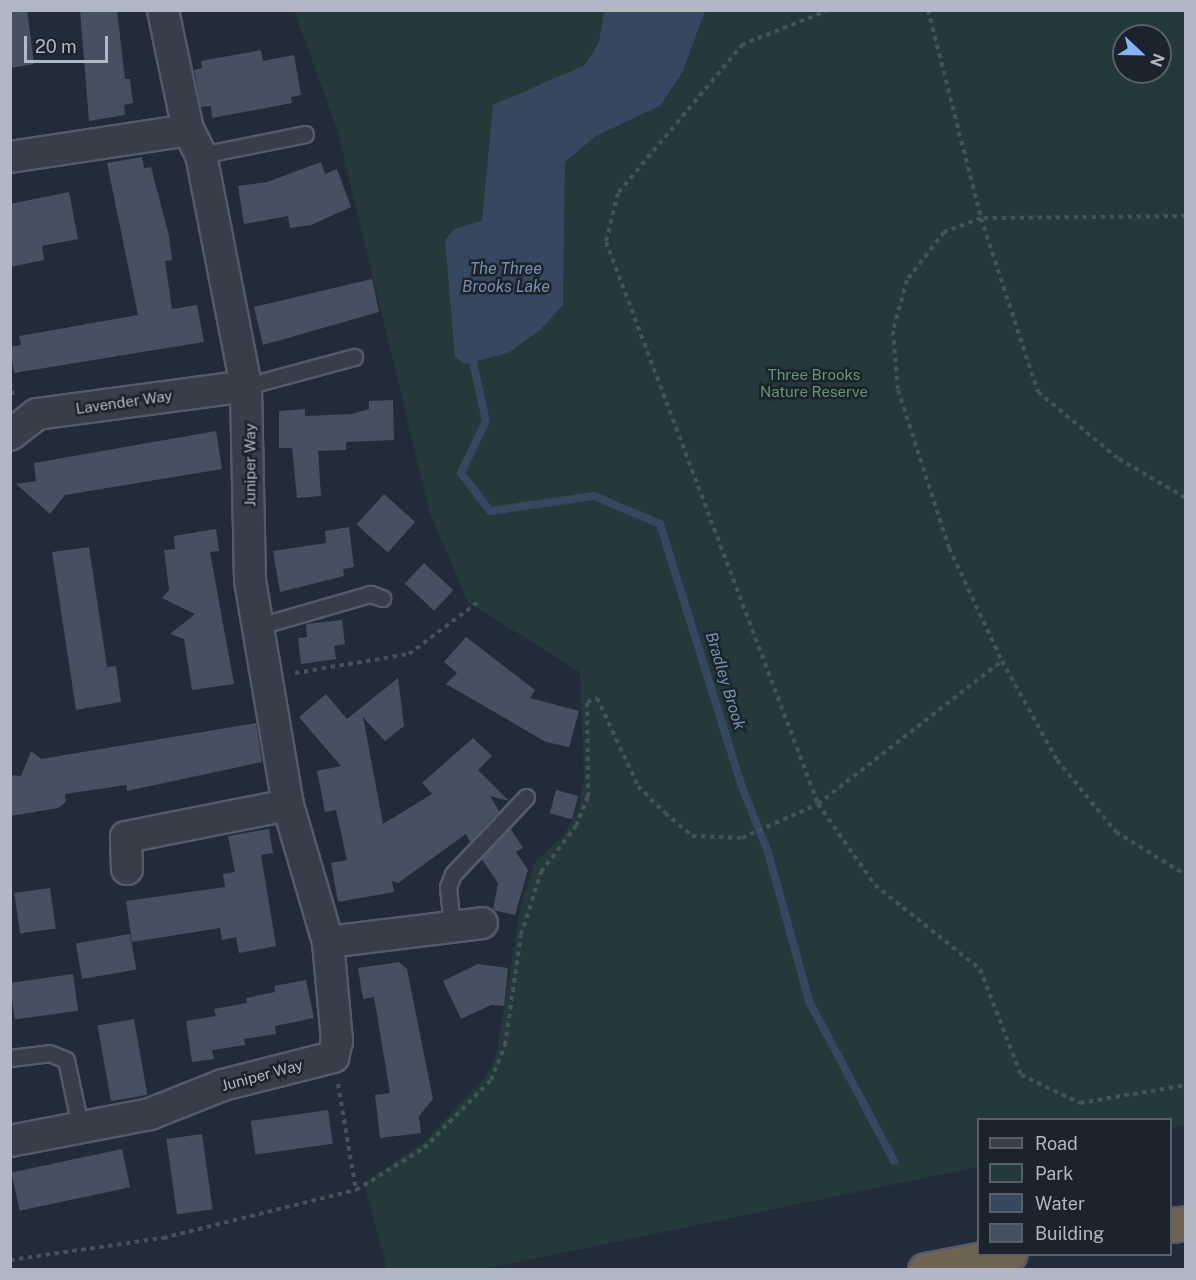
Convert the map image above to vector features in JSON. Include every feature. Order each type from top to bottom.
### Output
[{"type":"highway","points":[[926,1269],[998,1256]]},
{"type":"street","name":"Juniper Way","points":[[10,1141],[81,1130],[333,1057],[337,1041],[328,942],[288,805],[250,580],[246,386],[194,142],[163,10]]},
{"type":"street","points":[[10,157],[194,142]]},
{"type":"street","name":"Lavender Way","points":[[10,435],[37,414],[246,386]]},
{"type":"street","points":[[127,869],[126,837],[288,805]]},
{"type":"street","points":[[328,942],[482,923]]},
{"type":"lane","points":[[194,142],[305,134]]},
{"type":"lane","points":[[246,386],[354,357]]},
{"type":"lane","points":[[259,626],[370,594],[382,598]]},
{"type":"lane","points":[[452,927],[448,887],[453,874],[526,797]]},
{"type":"lane","points":[[10,1058],[49,1053],[66,1060],[81,1130]]},
{"type":"path","points":[[829,10],[743,44],[618,193],[606,242],[818,804],[875,885],[980,969],[1021,1075],[1080,1103],[1185,1085]]},
{"type":"path","points":[[928,10],[981,218],[1038,392],[1119,459],[1185,498]]},
{"type":"path","points":[[1185,216],[981,218],[944,232],[907,280],[893,331],[897,390],[946,537],[1002,661],[1057,760],[1116,832],[1185,876]]},
{"type":"path","points":[[268,678],[409,654],[478,602]]},
{"type":"path","points":[[10,1260],[164,1238],[356,1190],[423,1148],[490,1080],[505,1045],[521,935],[541,872],[576,826],[588,797],[587,702],[597,698],[638,786],[665,813],[692,836],[741,838],[818,804],[1002,661]]},
{"type":"path","points":[[333,1057],[356,1190]]},
{"type":"green space","name":"Three Brooks Nature Reserve","points":[[294,10],[1185,11],[1185,1125],[1172,1128],[1172,1118],[977,1118],[977,1167],[484,1269],[387,1269],[364,1183],[424,1142],[485,1077],[496,1056],[521,904],[535,862],[564,835],[579,807],[584,777],[580,672],[468,602],[430,513],[337,129]]},
{"type":"water","name":"The Three Brooks Lake","points":[[604,11],[705,11],[682,73],[660,106],[596,136],[565,162],[563,305],[540,330],[508,353],[464,364],[455,357],[445,240],[454,229],[482,221],[493,105],[585,65],[599,42]]},
{"type":"building","points":[[10,10],[27,10],[34,64],[10,68]]},
{"type":"building","points":[[80,10],[117,10],[125,79],[130,79],[133,103],[124,105],[125,115],[89,121]]},
{"type":"building","points":[[261,50],[263,61],[294,55],[301,95],[291,97],[292,103],[212,118],[211,106],[201,107],[194,70],[202,68],[201,61]]},
{"type":"building","points":[[142,157],[144,168],[151,167],[169,236],[172,260],[165,261],[172,309],[197,305],[204,342],[14,373],[10,347],[21,345],[19,336],[138,315],[107,163]]},
{"type":"building","points":[[321,162],[325,174],[337,169],[351,207],[311,225],[290,228],[288,216],[244,224],[238,186],[267,182]]},
{"type":"building","points":[[69,192],[78,239],[42,246],[44,260],[10,267],[10,204]]},
{"type":"building","points":[[372,279],[379,312],[263,345],[254,307]]},
{"type":"building","points":[[393,400],[394,440],[346,442],[346,450],[318,451],[321,496],[297,498],[292,448],[279,448],[279,411],[305,409],[305,416],[352,414],[369,409],[369,401]]},
{"type":"building","points":[[216,431],[222,469],[65,495],[50,514],[16,484],[36,481],[34,463]]},
{"type":"building","points":[[384,494],[415,522],[388,553],[357,524]]},
{"type":"building","points":[[349,527],[354,567],[343,569],[344,576],[280,592],[273,551],[326,543],[325,531]]},
{"type":"building","points":[[216,529],[219,551],[210,552],[234,684],[192,690],[184,639],[170,634],[195,614],[162,598],[169,590],[164,550],[175,549],[174,536]]},
{"type":"building","points":[[89,547],[107,667],[116,666],[121,702],[76,710],[52,552]]},
{"type":"building","points":[[424,563],[453,590],[434,611],[405,583]]},
{"type":"building","points":[[342,620],[345,644],[334,646],[336,659],[301,664],[298,638],[307,637],[306,624]]},
{"type":"building","points":[[466,637],[535,690],[530,698],[579,711],[569,747],[546,742],[446,684],[457,673],[444,662]]},
{"type":"building","points":[[398,678],[404,726],[385,741],[363,717],[383,824],[432,794],[422,783],[473,738],[492,756],[478,770],[509,801],[490,796],[499,811],[470,842],[466,834],[398,883],[392,881],[394,892],[338,902],[331,863],[347,860],[336,810],[325,812],[317,771],[341,766],[299,717],[326,694],[347,719]]},
{"type":"building","points":[[256,723],[262,762],[127,791],[126,785],[65,794],[66,802],[58,808],[10,816],[10,775],[21,776],[31,751],[41,759]]},
{"type":"building","points":[[556,790],[578,796],[572,819],[550,813]]},
{"type":"building","points":[[510,828],[523,848],[516,852],[528,870],[515,915],[493,910],[498,883],[481,858]]},
{"type":"building","points":[[269,829],[273,853],[261,855],[276,946],[239,953],[236,937],[222,940],[220,928],[132,942],[126,901],[225,887],[223,874],[235,872],[228,836]]},
{"type":"building","points":[[50,888],[56,929],[20,934],[14,893]]},
{"type":"building","points":[[130,934],[136,969],[82,979],[76,944]]},
{"type":"building","points":[[399,962],[407,969],[433,1099],[419,1116],[421,1133],[380,1138],[375,1095],[390,1093],[374,997],[363,999],[358,968]]},
{"type":"building","points":[[478,964],[508,968],[504,1006],[491,1005],[461,1019],[443,981]]},
{"type":"building","points":[[73,974],[78,1011],[15,1020],[10,983]]},
{"type":"building","points":[[306,980],[314,1018],[275,1026],[276,1034],[244,1039],[245,1045],[212,1050],[214,1059],[192,1062],[186,1021],[216,1016],[214,1009],[247,1003],[246,998],[275,992],[274,986]]},
{"type":"building","points":[[134,1019],[147,1095],[111,1101],[98,1025]]},
{"type":"building","points":[[328,1110],[333,1144],[255,1155],[251,1121]]},
{"type":"building","points":[[202,1134],[213,1209],[177,1214],[166,1139]]},
{"type":"building","points":[[122,1149],[130,1187],[20,1211],[11,1172]]},
{"type":"waterway","name":"Bradley Brook","points":[[473,362],[486,421],[461,473],[490,511],[594,496],[660,524],[742,787],[768,852],[809,1001],[894,1161]]}]
